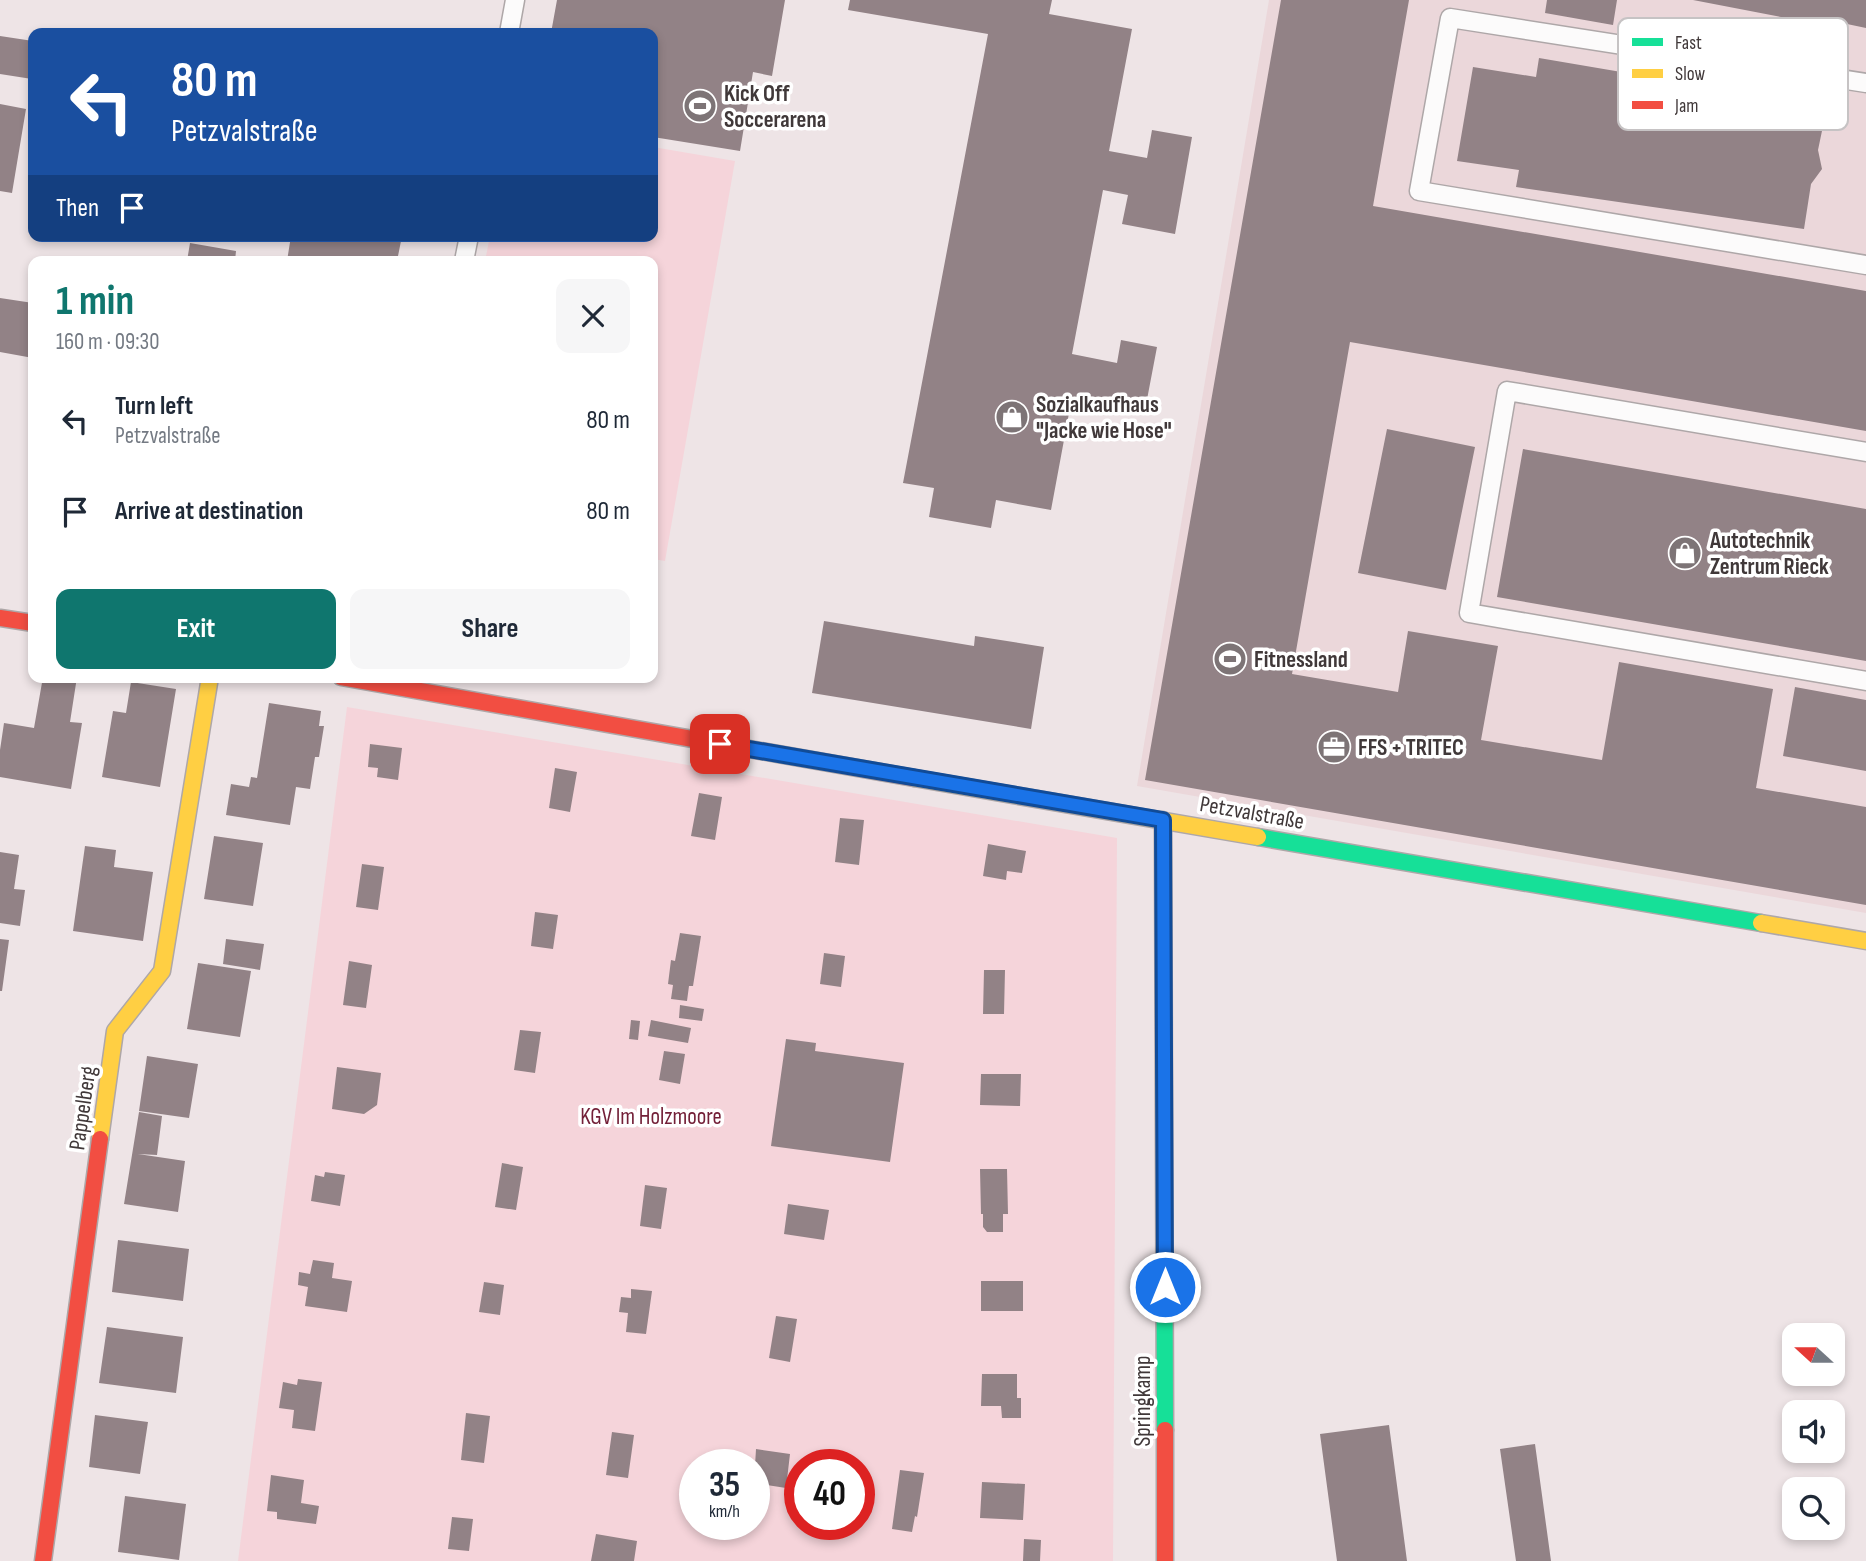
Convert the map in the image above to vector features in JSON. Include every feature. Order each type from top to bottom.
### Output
[{"type":"street","points":[[0,618],[28,622]]},
{"type":"street","name":"Pappelberg","points":[[43,1561],[115,1031],[162,971],[209,683]]},
{"type":"street","name":"Petzvalstraße","points":[[392,683],[1866,941]]},
{"type":"street","name":"Springkamp","points":[[1163,820],[1166,1561]]},
{"type":"lane","points":[[510,28],[515,0]]},
{"type":"lane","points":[[1618,44],[1450,18],[1419,191],[1866,265]]},
{"type":"lane","points":[[1848,80],[1866,83]]},
{"type":"lane","points":[[1866,452],[1507,391],[1469,614],[1866,681]]},
{"type":"shaded area","points":[[1269,0],[1866,0],[1866,913],[1137,786]]},
{"type":"green space","points":[[658,148],[735,161],[665,561],[658,560],[658,256],[486,256],[489,242],[658,242]]},
{"type":"green space","name":"KGV Im Holzmoore","points":[[347,707],[1117,838],[1113,1561],[238,1561]]},
{"type":"building","name":"Kick Off Soccerarena","points":[[557,0],[785,0],[772,76],[753,72],[740,151],[658,138],[658,28],[552,28]]},
{"type":"building","points":[[850,0],[1052,0],[1049,14],[1132,29],[1109,151],[1147,158],[1152,130],[1192,137],[1175,234],[1122,224],[1128,195],[1103,190],[1072,354],[1117,363],[1121,340],[1157,347],[1145,410],[1072,397],[1051,510],[996,500],[991,528],[929,517],[934,488],[903,483],[988,34],[848,10]]},
{"type":"building","points":[[1281,0],[1409,0],[1373,206],[1866,291],[1866,431],[1350,342],[1292,674],[1398,692],[1408,631],[1498,646],[1481,740],[1602,760],[1619,662],[1773,689],[1756,788],[1866,807],[1866,905],[1145,780]]},
{"type":"building","points":[[1547,0],[1617,0],[1613,25],[1545,13]]},
{"type":"building","points":[[1693,0],[1866,0],[1866,28],[1848,24],[1848,18],[1781,17]]},
{"type":"building","points":[[0,36],[28,40],[28,78],[0,74]]},
{"type":"building","points":[[1539,58],[1618,71],[1618,130],[1822,130],[1818,150],[1822,169],[1811,184],[1804,229],[1516,187],[1519,170],[1457,161],[1473,67],[1536,77]]},
{"type":"building","points":[[0,104],[26,109],[12,193],[0,191]]},
{"type":"building","points":[[290,242],[401,242],[398,256],[288,256]]},
{"type":"building","points":[[190,243],[236,251],[236,256],[188,256]]},
{"type":"building","points":[[0,298],[28,302],[28,357],[0,352]]},
{"type":"building","points":[[1387,429],[1475,447],[1446,590],[1358,573]]},
{"type":"building","name":"Autotechnik Zentrum Rieck","points":[[1523,449],[1866,509],[1866,661],[1497,597]]},
{"type":"building","points":[[824,621],[974,646],[975,636],[1044,647],[1031,729],[812,693]]},
{"type":"building","points":[[42,683],[76,683],[70,722],[82,723],[71,789],[0,777],[4,723],[34,728]]},
{"type":"building","points":[[131,683],[176,689],[160,787],[102,777],[113,711],[126,713]]},
{"type":"building","points":[[1795,687],[1866,700],[1866,771],[1783,756]]},
{"type":"building","points":[[269,703],[321,711],[319,726],[324,726],[310,789],[296,787],[290,825],[226,815],[231,784],[249,787],[251,777],[257,778]]},
{"type":"building","points":[[370,744],[402,748],[398,780],[377,777],[378,768],[368,767]]},
{"type":"building","points":[[555,768],[577,772],[570,812],[549,808]]},
{"type":"building","points":[[699,793],[722,797],[715,840],[691,836]]},
{"type":"building","points":[[840,818],[864,820],[859,865],[835,862]]},
{"type":"building","points":[[214,836],[263,843],[253,906],[204,899]]},
{"type":"building","points":[[988,844],[1026,851],[1022,873],[1007,871],[1006,880],[983,876]]},
{"type":"building","points":[[85,846],[116,850],[114,867],[153,872],[143,941],[73,931]]},
{"type":"building","points":[[0,852],[19,855],[14,889],[25,890],[20,926],[0,923]]},
{"type":"building","points":[[362,864],[384,867],[378,910],[356,907]]},
{"type":"building","points":[[535,912],[558,915],[553,949],[531,946]]},
{"type":"building","points":[[680,933],[701,936],[693,986],[689,986],[687,1001],[671,999],[673,985],[668,984],[671,960],[675,961]]},
{"type":"building","points":[[0,939],[9,940],[2,991],[0,991]]},
{"type":"building","points":[[226,939],[264,944],[260,970],[223,964]]},
{"type":"building","points":[[824,953],[845,956],[841,987],[820,984]]},
{"type":"building","points":[[349,961],[372,965],[366,1008],[343,1005]]},
{"type":"building","points":[[198,963],[251,971],[240,1037],[187,1029]]},
{"type":"building","points":[[984,970],[1005,970],[1004,1014],[983,1014]]},
{"type":"building","points":[[680,1005],[704,1009],[702,1021],[679,1018]]},
{"type":"building","points":[[631,1020],[640,1021],[638,1040],[629,1039]]},
{"type":"building","points":[[651,1020],[691,1028],[688,1043],[648,1036]]},
{"type":"building","points":[[520,1030],[541,1032],[535,1073],[514,1070]]},
{"type":"building","points":[[786,1039],[816,1043],[815,1051],[904,1063],[890,1162],[771,1146]]},
{"type":"building","points":[[664,1051],[685,1054],[680,1084],[659,1080]]},
{"type":"building","points":[[147,1056],[198,1064],[189,1118],[139,1111]]},
{"type":"building","points":[[337,1067],[381,1073],[377,1105],[364,1114],[332,1109]]},
{"type":"building","points":[[981,1074],[1021,1074],[1020,1106],[980,1105]]},
{"type":"building","points":[[139,1112],[162,1116],[157,1155],[138,1154],[185,1161],[178,1212],[124,1204]]},
{"type":"building","points":[[502,1163],[523,1167],[516,1210],[495,1207]]},
{"type":"building","points":[[980,1169],[1007,1169],[1008,1214],[1003,1214],[1003,1232],[987,1232],[983,1227]]},
{"type":"building","points":[[325,1172],[345,1175],[340,1206],[311,1201],[315,1175],[324,1177]]},
{"type":"building","points":[[645,1185],[667,1188],[661,1229],[640,1226]]},
{"type":"building","points":[[788,1204],[829,1210],[824,1240],[784,1234]]},
{"type":"building","points":[[118,1240],[189,1249],[183,1301],[112,1292]]},
{"type":"building","points":[[313,1260],[334,1263],[332,1278],[352,1281],[347,1312],[305,1306],[308,1287],[298,1285],[299,1272],[310,1274]]},
{"type":"building","points":[[981,1281],[1023,1281],[1023,1311],[981,1311]]},
{"type":"building","points":[[484,1282],[504,1285],[500,1315],[479,1312]]},
{"type":"building","points":[[631,1289],[652,1291],[646,1334],[626,1332],[628,1313],[619,1312],[621,1297],[631,1298]]},
{"type":"building","points":[[776,1316],[797,1319],[790,1362],[769,1358]]},
{"type":"building","points":[[107,1327],[183,1337],[176,1393],[99,1383]]},
{"type":"building","points":[[982,1374],[1017,1374],[1017,1398],[1021,1398],[1021,1418],[1002,1418],[1001,1406],[981,1406]]},
{"type":"building","points":[[298,1379],[322,1382],[315,1431],[292,1428],[294,1410],[279,1408],[283,1382],[297,1385]]},
{"type":"building","points":[[466,1413],[490,1416],[484,1463],[461,1460]]},
{"type":"building","points":[[95,1415],[148,1422],[140,1474],[89,1467]]},
{"type":"building","points":[[1389,1425],[1407,1561],[1337,1561],[1320,1434]]},
{"type":"building","points":[[612,1432],[634,1435],[628,1478],[606,1475]]},
{"type":"building","points":[[1535,1444],[1551,1561],[1516,1561],[1500,1449]]},
{"type":"building","points":[[770,1451],[784,1453],[784,1488],[770,1486]]},
{"type":"building","points":[[900,1470],[924,1473],[912,1532],[892,1529]]},
{"type":"building","points":[[271,1475],[304,1480],[301,1503],[319,1506],[316,1524],[277,1519],[277,1512],[267,1511]]},
{"type":"building","points":[[982,1482],[1025,1484],[1023,1520],[980,1518]]},
{"type":"building","points":[[125,1496],[186,1504],[179,1560],[118,1552]]},
{"type":"building","points":[[452,1517],[473,1519],[469,1551],[448,1549]]},
{"type":"building","points":[[596,1534],[637,1541],[634,1561],[591,1561]]},
{"type":"building","points":[[1024,1539],[1041,1540],[1040,1561],[1023,1561]]},
{"type":"traffic: fast","points":[[1163,820],[1165,1430]]},
{"type":"traffic: fast","points":[[1258,837],[1761,923]]},
{"type":"traffic: slow","points":[[100,1139],[115,1031],[162,971],[209,683]]},
{"type":"traffic: slow","points":[[914,778],[1258,837]]},
{"type":"traffic: slow","points":[[1761,923],[1866,941]]},
{"type":"traffic: jam","points":[[0,618],[28,622]]},
{"type":"traffic: jam","points":[[375,683],[914,778]]},
{"type":"traffic: jam","points":[[43,1561],[100,1139]]},
{"type":"traffic: jam","points":[[1165,1430],[1165,1561]]},
{"type":"place","name":"Kick Off Soccerarena","points":[[700,106]]},
{"type":"place","name":"Sozialkaufhaus \"Jacke wie Hose\"","points":[[1012,417]]},
{"type":"place","name":"Autotechnik Zentrum Rieck","points":[[1685,553]]},
{"type":"place","name":"Fitnessland","points":[[1230,659]]},
{"type":"place","name":"FFS + TRITEC","points":[[1334,747]]},
{"type":"route","points":[[720,744],[1163,820],[1165,1287]]}]
